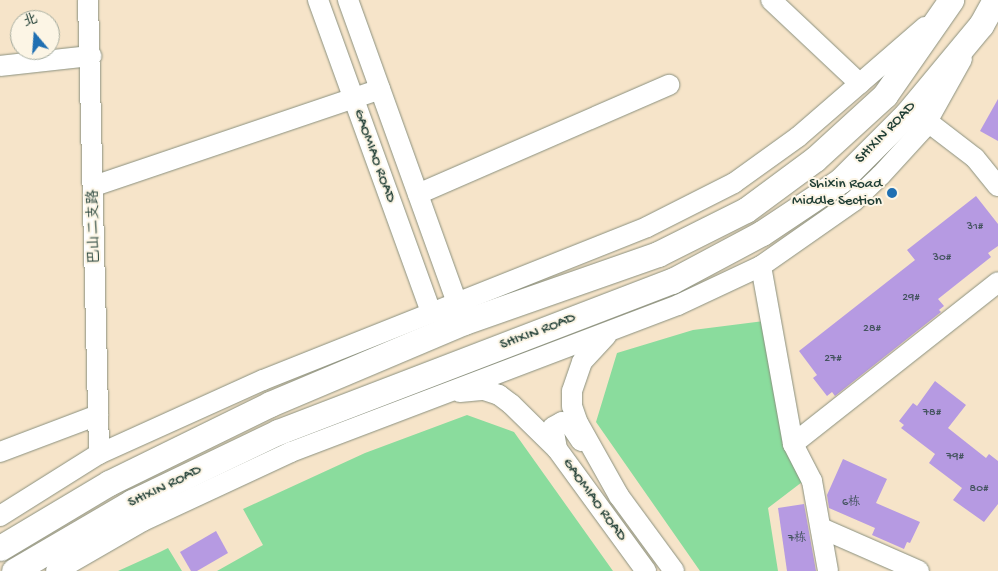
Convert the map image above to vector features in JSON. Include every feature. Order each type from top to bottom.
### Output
[{"type":"main road","name":"SHIXIN ROAD","points":[[14,571],[132,502],[278,432],[672,280],[762,233],[840,181],[907,114],[981,25],[995,0]]},
{"type":"main road","name":"SHIXIN ROAD","points":[[0,548],[109,483],[270,404],[464,322],[658,254],[746,210],[815,159],[885,95],[949,4]]},
{"type":"street","name":"巴山二支路","points":[[88,0],[91,56],[99,454]]},
{"type":"street","name":"GAOMIAO ROAD","points":[[318,0],[431,312]]},
{"type":"street","name":"GAOMIAO ROAD","points":[[348,0],[457,302]]},
{"type":"street","points":[[772,0],[860,84]]},
{"type":"street","points":[[0,516],[99,454],[263,380],[647,227],[734,183],[798,137],[949,4]]},
{"type":"street","points":[[56,571],[143,521],[291,452],[436,395],[613,330],[711,290],[761,266],[854,201],[928,122],[981,25]]},
{"type":"street","points":[[0,66],[91,56]]},
{"type":"street","points":[[418,194],[669,85]]},
{"type":"street","points":[[94,186],[380,89]]},
{"type":"street","points":[[928,122],[976,158],[998,186]]},
{"type":"street","points":[[761,266],[793,444],[812,481],[828,571]]},
{"type":"street","points":[[793,444],[998,282]]},
{"type":"street","name":"GAOMIAO ROAD","points":[[613,330],[590,350],[582,362],[572,391],[572,406],[578,423],[619,496],[674,571]]},
{"type":"street","name":"GAOMIAO ROAD","points":[[436,395],[472,390],[499,395],[557,449],[646,571]]},
{"type":"street","points":[[0,452],[98,415]]},
{"type":"street","points":[[557,449],[553,427],[562,422],[571,426],[619,496]]},
{"type":"street","points":[[821,528],[920,571]]},
{"type":"green space","points":[[764,321],[806,479],[768,508],[778,571],[700,571],[596,422],[617,353],[693,330]]},
{"type":"green space","points":[[467,415],[514,432],[613,571],[217,571],[263,545],[243,509],[365,453]]},
{"type":"green space","points":[[168,548],[182,571],[118,571],[160,552]]},
{"type":"building","points":[[998,99],[998,141],[980,131]]},
{"type":"building","points":[[976,196],[998,224],[998,246],[988,253],[991,257],[938,299],[944,306],[939,310],[941,312],[835,396],[832,392],[827,396],[813,378],[817,375],[799,351],[915,260],[907,250]]},
{"type":"building","points":[[935,381],[966,405],[948,428],[986,458],[989,454],[998,461],[998,504],[984,522],[953,500],[962,488],[929,463],[935,454],[901,428],[904,425],[899,421],[913,403],[917,406]]},
{"type":"building","points":[[843,459],[887,479],[876,503],[920,522],[910,543],[907,542],[904,549],[872,535],[875,528],[829,508],[827,495]]},
{"type":"building","points":[[804,504],[816,571],[787,571],[778,508]]},
{"type":"building","points":[[216,531],[228,553],[197,571],[191,571],[180,552]]},
{"type":"place","name":"Shixin Road Middle Section","points":[[892,193]]}]
